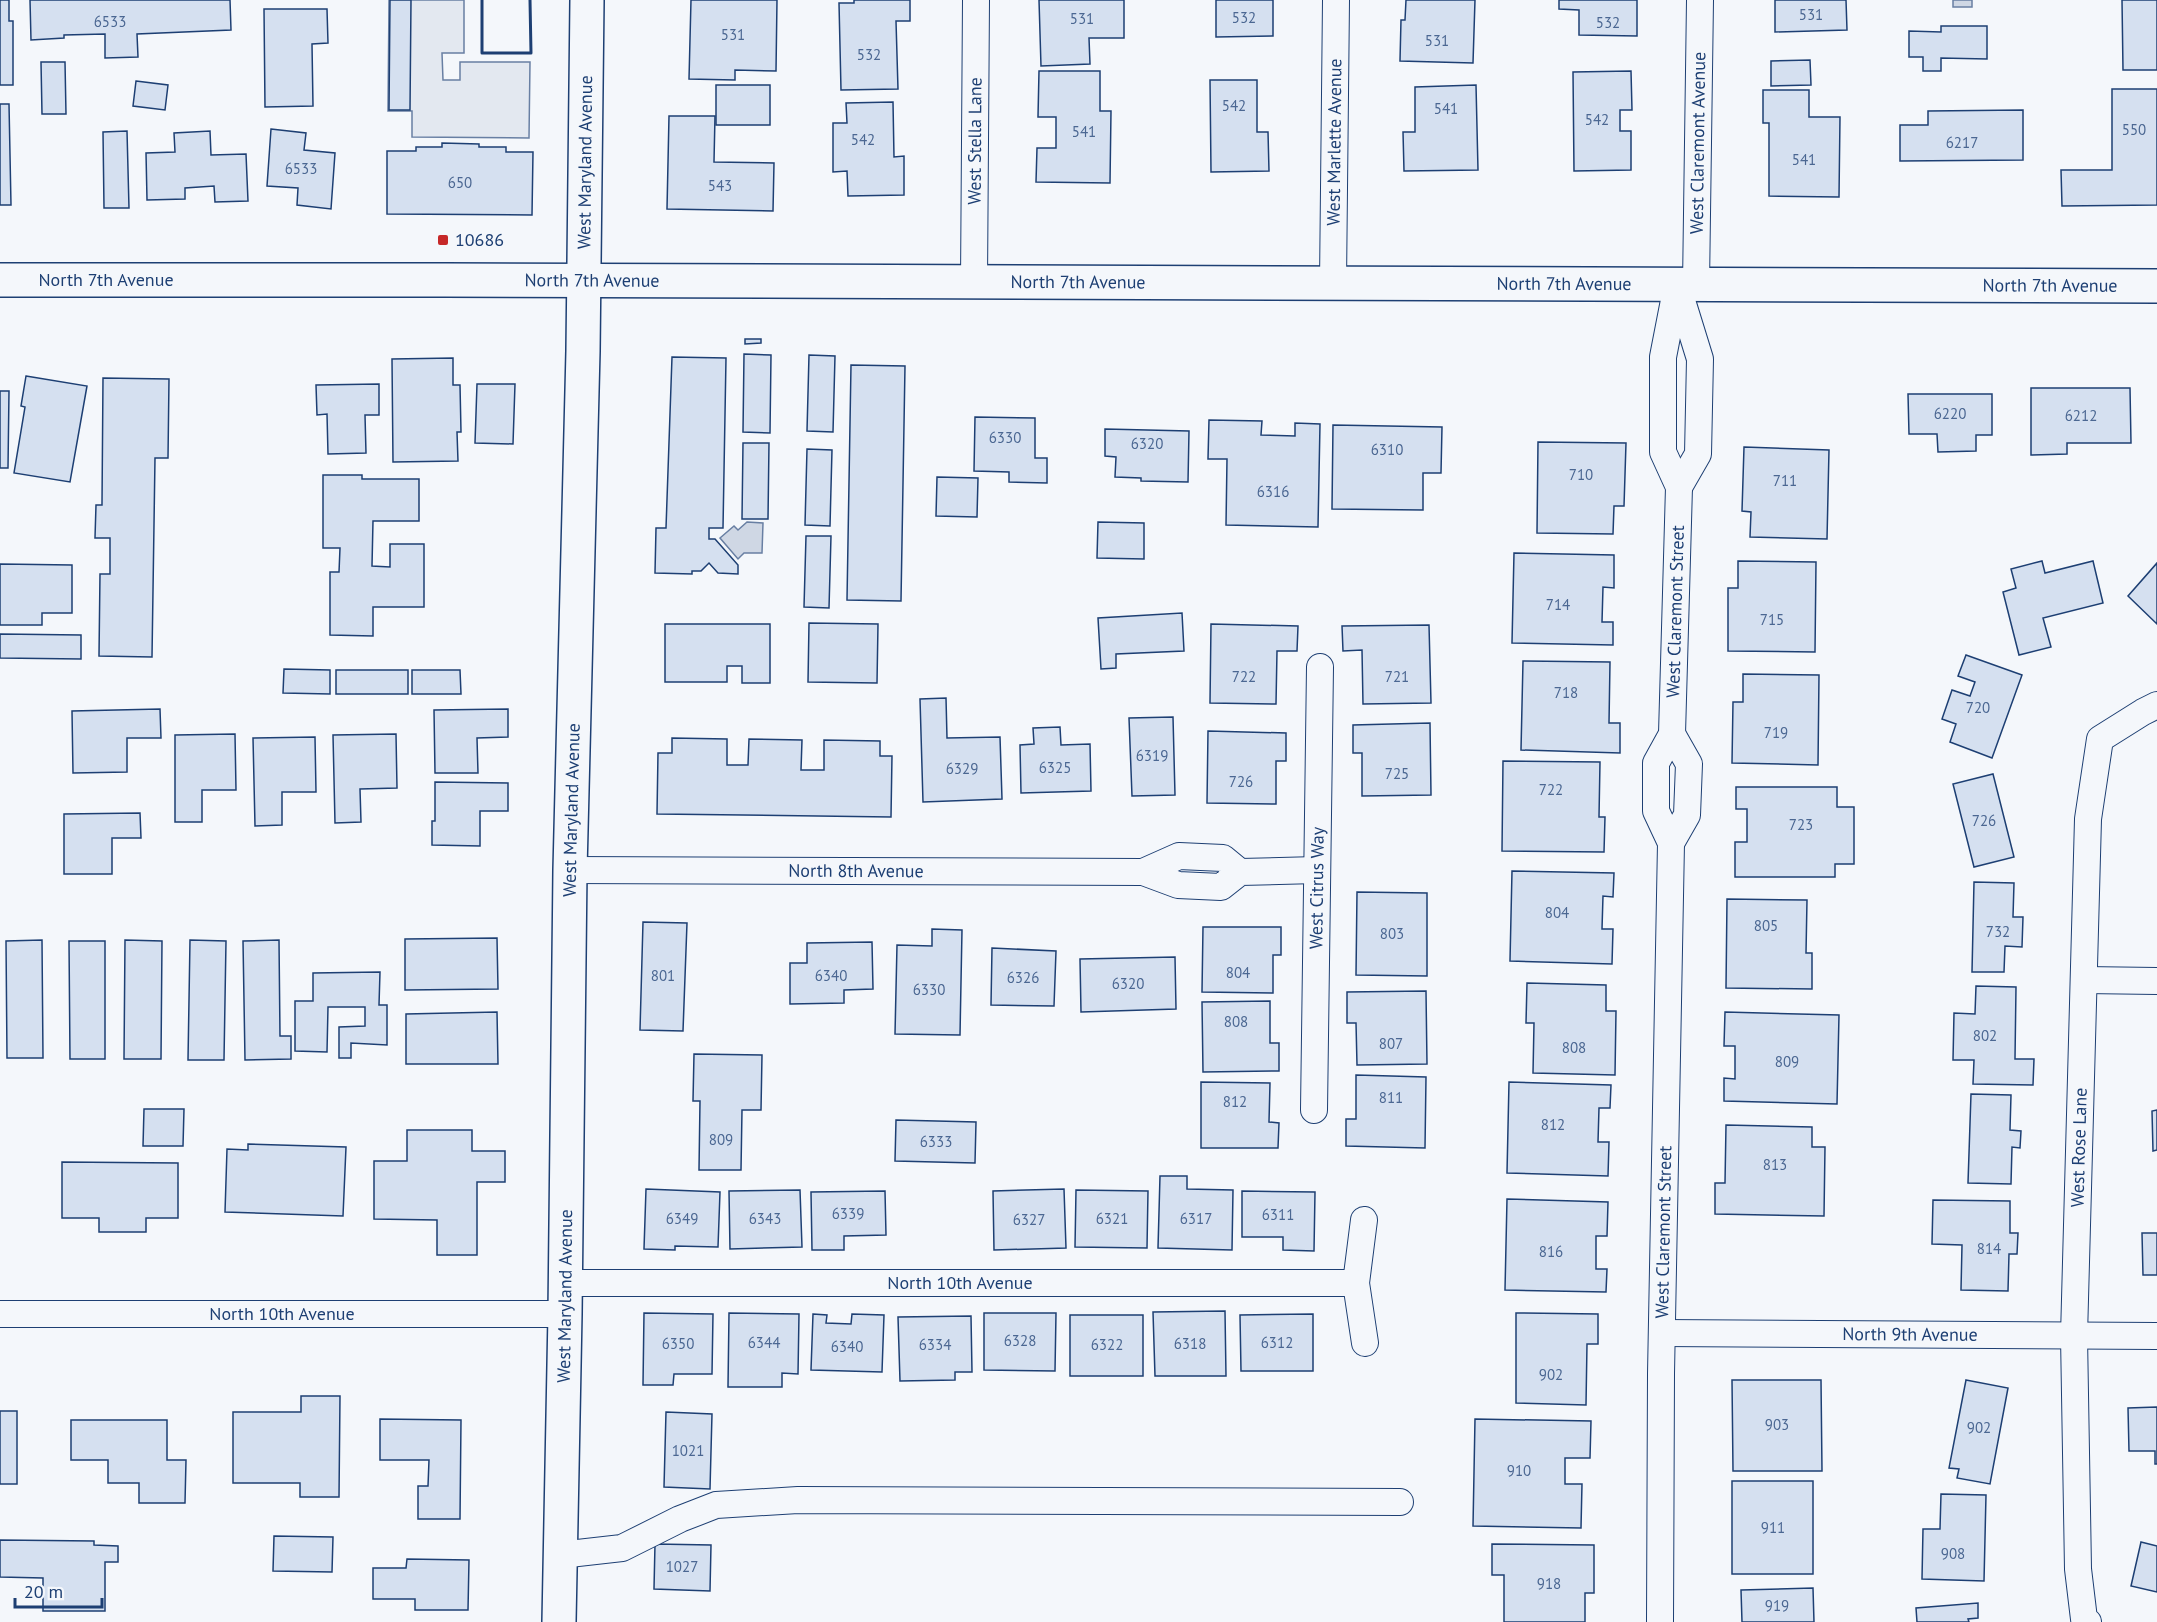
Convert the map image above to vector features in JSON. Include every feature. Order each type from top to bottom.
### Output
[{"type":"main road","name":"West Maryland Avenue","points":[[558,1622],[566,1298],[570,870],[584,280],[587,0]]},
{"type":"main road","name":"North 7th Avenue","points":[[0,280],[2157,286]]},
{"type":"street","name":"West Stella Lane","points":[[974,282],[976,0]]},
{"type":"street","name":"West Marlette Avenue","points":[[1333,283],[1336,0]]},
{"type":"street","name":"West Claremont Avenue","points":[[1687,285],[1700,0]]},
{"type":"street","name":"West Claremont Street","points":[[1660,1622],[1662,1333],[1671,843],[1656,812],[1656,763],[1672,734],[1679,487],[1663,452],[1663,357],[1687,285]]},
{"type":"street","name":"West Claremont Street","points":[[1679,487],[1698,454],[1700,359],[1687,285]]},
{"type":"street","points":[[1663,429],[1698,429]]},
{"type":"street","name":"West Citrus Way","points":[[1314,1110],[1320,667]]},
{"type":"street","name":"West Rose Lane","points":[[2088,1622],[2084,1619],[2078,1569],[2074,1336],[2088,819],[2100,739],[2157,705]]},
{"type":"street","name":"North 8th Avenue","points":[[570,870],[1143,872],[1179,856],[1223,858],[1240,872],[1317,870]]},
{"type":"street","points":[[2084,980],[2157,981]]},
{"type":"street","points":[[1364,1220],[1356,1283],[1365,1343]]},
{"type":"street","name":"North 10th Avenue","points":[[0,1314],[566,1298],[1356,1283]]},
{"type":"street","name":"North 9th Avenue","points":[[1662,1333],[2157,1336]]},
{"type":"street","points":[[560,1555],[622,1548],[680,1519],[716,1505],[798,1500],[1400,1502]]},
{"type":"shaded area","points":[[389,0],[464,0],[464,53],[442,53],[443,80],[460,80],[460,62],[530,62],[529,138],[412,137],[412,111],[388,111]]},
{"type":"shaded area","points":[[1953,0],[1972,0],[1972,7],[1953,7]]},
{"type":"shaded area","points":[[747,522],[763,523],[762,553],[744,553],[738,559],[720,538],[734,526],[738,530]]},
{"type":"building","points":[[0,0],[9,0],[9,21],[13,21],[13,85],[0,85]]},
{"type":"building","points":[[30,0],[230,0],[231,30],[137,34],[138,57],[105,58],[105,34],[64,35],[64,38],[31,40]]},
{"type":"building","points":[[390,0],[411,0],[410,110],[389,110]]},
{"type":"building","points":[[691,0],[777,0],[776,71],[735,70],[735,80],[689,79]]},
{"type":"building","points":[[854,0],[910,0],[910,21],[896,21],[898,89],[841,90],[839,3],[854,3]]},
{"type":"building","points":[[1039,0],[1124,0],[1124,38],[1089,38],[1090,64],[1041,66]]},
{"type":"building","points":[[1216,0],[1273,0],[1273,36],[1216,37]]},
{"type":"building","points":[[1406,0],[1475,0],[1473,63],[1400,61],[1401,20],[1405,20]]},
{"type":"building","points":[[1559,0],[1637,0],[1637,36],[1579,35],[1579,10],[1559,9]]},
{"type":"building","points":[[1775,0],[1846,0],[1847,30],[1775,32]]},
{"type":"building","points":[[2122,0],[2157,0],[2157,70],[2123,70]]},
{"type":"building","points":[[264,9],[327,9],[328,43],[312,44],[313,106],[265,107]]},
{"type":"building","points":[[1941,26],[1987,26],[1987,59],[1941,58],[1941,71],[1923,71],[1923,57],[1909,57],[1909,31],[1941,32]]},
{"type":"building","points":[[1810,60],[1811,85],[1771,86],[1771,61]]},
{"type":"building","points":[[41,62],[65,62],[66,114],[42,114]]},
{"type":"building","points":[[1039,71],[1100,71],[1100,111],[1111,111],[1110,183],[1036,182],[1037,148],[1056,148],[1056,117],[1038,117]]},
{"type":"building","points":[[1631,71],[1632,110],[1620,110],[1620,131],[1631,131],[1631,170],[1574,171],[1573,72]]},
{"type":"building","points":[[1210,80],[1257,80],[1257,132],[1268,132],[1269,171],[1211,172]]},
{"type":"building","points":[[136,81],[168,85],[165,110],[133,106]]},
{"type":"building","points":[[716,85],[770,85],[770,125],[716,125]]},
{"type":"building","points":[[1476,85],[1478,170],[1404,171],[1403,132],[1415,132],[1415,87]]},
{"type":"building","points":[[2112,89],[2157,89],[2157,205],[2062,206],[2061,170],[2112,170]]},
{"type":"building","points":[[1763,90],[1809,90],[1809,117],[1840,117],[1839,197],[1769,196],[1769,123],[1763,123]]},
{"type":"building","points":[[893,102],[894,157],[904,156],[904,195],[848,196],[847,171],[833,172],[833,123],[847,123],[846,103]]},
{"type":"building","points":[[0,104],[9,104],[11,205],[0,205]]},
{"type":"building","points":[[2023,110],[2023,160],[1900,161],[1900,125],[1928,125],[1928,111]]},
{"type":"building","points":[[669,116],[715,116],[714,162],[774,163],[773,211],[667,209]]},
{"type":"building","points":[[271,129],[306,133],[304,150],[335,153],[331,209],[297,205],[298,188],[267,186]]},
{"type":"building","points":[[127,131],[129,208],[104,208],[103,132]]},
{"type":"building","points":[[210,131],[211,155],[246,154],[248,201],[215,202],[214,186],[185,188],[185,199],[147,200],[146,153],[175,152],[174,133]]},
{"type":"building","points":[[442,143],[506,147],[506,152],[533,152],[532,215],[387,214],[387,151],[416,151],[416,147],[442,147]]},
{"type":"building","points":[[745,339],[761,339],[761,343],[745,344]]},
{"type":"building","points":[[744,354],[771,355],[770,433],[743,432]]},
{"type":"building","points":[[809,355],[835,356],[833,432],[807,431]]},
{"type":"building","points":[[672,357],[726,358],[723,528],[709,528],[709,539],[715,539],[738,565],[738,574],[718,573],[709,563],[701,571],[692,571],[692,574],[655,573],[656,528],[666,528]]},
{"type":"building","points":[[453,358],[453,385],[460,385],[461,432],[457,432],[458,461],[393,462],[392,359]]},
{"type":"building","points":[[851,365],[905,366],[901,601],[847,600]]},
{"type":"building","points":[[26,376],[87,386],[70,482],[14,473],[25,407],[21,406]]},
{"type":"building","points":[[103,378],[169,379],[168,458],[155,458],[152,657],[99,656],[100,574],[110,574],[110,538],[95,538],[96,505],[102,505]]},
{"type":"building","points":[[379,384],[379,415],[365,415],[366,453],[328,454],[327,414],[317,415],[316,385]]},
{"type":"building","points":[[477,384],[515,384],[513,444],[475,443]]},
{"type":"building","points":[[2031,388],[2130,388],[2131,443],[2067,443],[2067,454],[2031,455]]},
{"type":"building","points":[[0,391],[9,391],[8,468],[0,468]]},
{"type":"building","points":[[1908,394],[1992,394],[1992,435],[1976,435],[1976,451],[1938,452],[1937,434],[1909,434]]},
{"type":"building","points":[[975,417],[1035,418],[1035,458],[1047,458],[1047,483],[1009,482],[1009,472],[974,471]]},
{"type":"building","points":[[1209,420],[1262,421],[1261,435],[1295,436],[1295,423],[1320,424],[1318,527],[1226,525],[1227,459],[1208,459]]},
{"type":"building","points":[[1333,425],[1442,427],[1441,473],[1423,473],[1423,510],[1332,509]]},
{"type":"building","points":[[1105,429],[1189,431],[1188,482],[1141,481],[1141,478],[1115,477],[1116,457],[1105,456]]},
{"type":"building","points":[[1538,442],[1626,443],[1624,506],[1614,506],[1613,534],[1537,533]]},
{"type":"building","points":[[743,443],[769,443],[768,519],[742,519]]},
{"type":"building","points":[[1744,447],[1829,450],[1827,539],[1750,537],[1751,512],[1742,511]]},
{"type":"building","points":[[807,449],[832,450],[830,526],[805,525]]},
{"type":"building","points":[[323,475],[362,475],[362,479],[419,479],[419,521],[373,521],[372,566],[390,567],[390,544],[424,544],[424,607],[373,607],[373,636],[330,635],[330,572],[339,572],[340,548],[323,548]]},
{"type":"building","points":[[937,477],[978,478],[977,517],[936,516]]},
{"type":"building","points":[[1098,522],[1144,523],[1144,559],[1097,558]]},
{"type":"building","points":[[806,536],[831,536],[829,608],[804,607]]},
{"type":"building","points":[[1514,553],[1614,555],[1614,588],[1603,587],[1602,622],[1613,622],[1613,645],[1512,643]]},
{"type":"building","points":[[1738,561],[1816,562],[1815,652],[1728,651],[1728,588],[1738,588]]},
{"type":"building","points":[[2042,561],[2045,573],[2093,561],[2103,603],[2043,618],[2051,647],[2019,655],[2003,592],[2016,588],[2011,569]]},
{"type":"building","points":[[2157,563],[2157,624],[2128,596]]},
{"type":"building","points":[[0,564],[72,565],[72,613],[42,613],[42,625],[0,625]]},
{"type":"building","points":[[1182,613],[1184,651],[1116,654],[1116,668],[1101,669],[1098,618]]},
{"type":"building","points":[[809,623],[878,624],[877,683],[808,682]]},
{"type":"building","points":[[665,624],[770,624],[770,683],[742,683],[742,666],[727,666],[727,682],[665,682]]},
{"type":"building","points":[[1211,624],[1298,626],[1297,651],[1277,651],[1276,704],[1210,703]]},
{"type":"building","points":[[1429,625],[1431,703],[1363,704],[1362,650],[1343,651],[1342,626]]},
{"type":"building","points":[[0,634],[81,635],[81,659],[0,658]]},
{"type":"building","points":[[1966,655],[2022,675],[1992,758],[1950,742],[1956,724],[1942,719],[1952,690],[1970,696],[1975,682],[1958,676]]},
{"type":"building","points":[[1523,661],[1610,662],[1609,723],[1620,723],[1620,753],[1521,750]]},
{"type":"building","points":[[284,669],[330,670],[330,694],[283,693]]},
{"type":"building","points":[[336,670],[408,670],[408,694],[336,694]]},
{"type":"building","points":[[412,670],[460,670],[461,694],[412,694]]},
{"type":"building","points":[[1743,674],[1819,675],[1818,765],[1732,763],[1733,702],[1743,702]]},
{"type":"building","points":[[946,698],[947,738],[1000,737],[1002,799],[923,802],[920,699]]},
{"type":"building","points":[[160,709],[161,738],[127,738],[127,772],[73,773],[72,711]]},
{"type":"building","points":[[508,709],[508,737],[477,738],[478,773],[435,773],[434,710]]},
{"type":"building","points":[[1173,717],[1175,795],[1132,796],[1129,718]]},
{"type":"building","points":[[1430,723],[1431,795],[1362,796],[1362,753],[1353,753],[1353,725]]},
{"type":"building","points":[[1060,727],[1061,745],[1090,744],[1091,791],[1021,793],[1020,745],[1034,744],[1033,728]]},
{"type":"building","points":[[1208,731],[1286,733],[1286,761],[1276,761],[1276,804],[1207,803]]},
{"type":"building","points":[[235,734],[236,790],[202,790],[202,822],[175,822],[175,735]]},
{"type":"building","points":[[396,734],[397,788],[360,789],[361,822],[335,823],[333,735]]},
{"type":"building","points":[[315,737],[316,792],[282,792],[282,825],[255,826],[253,738]]},
{"type":"building","points":[[672,738],[727,739],[727,765],[748,765],[749,739],[802,740],[801,770],[824,770],[824,740],[880,741],[880,756],[892,756],[891,817],[657,814],[658,753],[672,753]]},
{"type":"building","points":[[1503,761],[1600,762],[1599,817],[1605,817],[1604,852],[1502,851]]},
{"type":"building","points":[[1993,774],[2014,857],[1974,867],[1953,784]]},
{"type":"building","points":[[435,782],[508,783],[508,811],[480,811],[480,846],[432,845],[432,821],[435,821]]},
{"type":"building","points":[[1736,787],[1837,787],[1837,807],[1854,807],[1854,864],[1835,864],[1835,877],[1735,877],[1735,842],[1747,842],[1747,809],[1736,809]]},
{"type":"building","points":[[140,813],[141,838],[112,838],[112,874],[64,874],[64,814]]},
{"type":"building","points":[[1512,871],[1614,873],[1613,897],[1603,896],[1602,929],[1613,929],[1612,964],[1510,961]]},
{"type":"building","points":[[1974,882],[2014,883],[2013,917],[2023,917],[2022,947],[2005,946],[2004,972],[1972,972]]},
{"type":"building","points":[[1357,892],[1427,893],[1427,976],[1356,975]]},
{"type":"building","points":[[1727,899],[1807,900],[1806,953],[1812,953],[1812,989],[1726,988]]},
{"type":"building","points":[[643,922],[687,923],[683,1031],[640,1030]]},
{"type":"building","points":[[1203,927],[1281,927],[1281,955],[1273,955],[1273,993],[1202,992]]},
{"type":"building","points":[[932,929],[962,930],[960,1035],[895,1034],[897,945],[932,946]]},
{"type":"building","points":[[497,938],[498,989],[405,990],[405,939]]},
{"type":"building","points":[[42,940],[43,1058],[7,1058],[6,941]]},
{"type":"building","points":[[125,940],[162,941],[161,1059],[124,1059]]},
{"type":"building","points":[[190,940],[226,941],[224,1060],[188,1060]]},
{"type":"building","points":[[279,940],[280,1036],[291,1036],[291,1059],[245,1060],[243,941]]},
{"type":"building","points":[[69,941],[105,941],[105,1059],[70,1059]]},
{"type":"building","points":[[872,942],[873,989],[844,990],[844,1003],[790,1004],[790,963],[807,963],[807,943]]},
{"type":"building","points":[[992,948],[1056,951],[1054,1006],[991,1005]]},
{"type":"building","points":[[1175,957],[1176,1009],[1081,1012],[1080,959]]},
{"type":"building","points":[[380,972],[379,1005],[387,1005],[387,1045],[351,1043],[351,1058],[339,1058],[339,1027],[365,1026],[365,1007],[328,1007],[327,1052],[295,1051],[295,1001],[313,1001],[313,973]]},
{"type":"building","points":[[1527,983],[1606,985],[1606,1011],[1616,1011],[1615,1075],[1533,1073],[1534,1023],[1526,1023]]},
{"type":"building","points":[[1976,986],[2016,987],[2015,1059],[2034,1059],[2033,1085],[1973,1084],[1974,1060],[1953,1060],[1954,1013],[1975,1014]]},
{"type":"building","points":[[1426,991],[1427,1064],[1357,1065],[1356,1023],[1347,1023],[1347,992]]},
{"type":"building","points":[[1270,1001],[1270,1043],[1279,1043],[1279,1071],[1203,1072],[1202,1002]]},
{"type":"building","points":[[497,1012],[498,1064],[406,1064],[406,1014]]},
{"type":"building","points":[[1725,1012],[1839,1015],[1837,1104],[1724,1101],[1724,1078],[1735,1079],[1735,1046],[1724,1046]]},
{"type":"building","points":[[694,1054],[762,1055],[761,1110],[742,1110],[741,1170],[699,1170],[700,1101],[693,1101]]},
{"type":"building","points":[[1356,1075],[1426,1077],[1425,1148],[1346,1146],[1346,1119],[1356,1119]]},
{"type":"building","points":[[1201,1082],[1270,1083],[1269,1122],[1279,1123],[1278,1148],[1201,1148]]},
{"type":"building","points":[[1509,1082],[1611,1085],[1610,1108],[1599,1108],[1598,1142],[1609,1142],[1608,1176],[1507,1173]]},
{"type":"building","points":[[1971,1094],[2011,1095],[2010,1130],[2021,1131],[2020,1148],[2012,1147],[2011,1184],[1968,1183]]},
{"type":"building","points":[[144,1109],[184,1109],[183,1146],[143,1146]]},
{"type":"building","points":[[2157,1110],[2157,1150],[2153,1151],[2152,1111]]},
{"type":"building","points":[[896,1120],[976,1122],[975,1163],[895,1161]]},
{"type":"building","points":[[1726,1125],[1812,1127],[1812,1147],[1825,1147],[1824,1216],[1715,1214],[1715,1183],[1725,1183]]},
{"type":"building","points":[[407,1130],[472,1130],[472,1151],[505,1151],[505,1182],[477,1182],[477,1255],[437,1255],[437,1220],[374,1219],[374,1161],[407,1161]]},
{"type":"building","points":[[248,1144],[346,1147],[343,1216],[225,1212],[227,1149],[248,1150]]},
{"type":"building","points":[[62,1162],[178,1163],[178,1218],[146,1218],[146,1232],[99,1232],[99,1218],[62,1218]]},
{"type":"building","points":[[1160,1176],[1187,1176],[1187,1189],[1233,1190],[1232,1250],[1158,1248]]},
{"type":"building","points":[[646,1189],[720,1192],[718,1247],[675,1246],[675,1250],[644,1249]]},
{"type":"building","points":[[1064,1189],[1066,1248],[994,1250],[993,1191]]},
{"type":"building","points":[[800,1190],[802,1247],[730,1249],[729,1191]]},
{"type":"building","points":[[1076,1190],[1148,1191],[1147,1248],[1075,1247]]},
{"type":"building","points":[[885,1191],[886,1235],[844,1236],[844,1250],[812,1250],[811,1192]]},
{"type":"building","points":[[1242,1191],[1315,1192],[1314,1251],[1283,1250],[1283,1237],[1242,1237]]},
{"type":"building","points":[[1507,1199],[1608,1202],[1607,1236],[1596,1236],[1596,1269],[1607,1269],[1606,1292],[1505,1290]]},
{"type":"building","points":[[1933,1200],[2010,1201],[2010,1233],[2018,1233],[2017,1254],[2009,1254],[2008,1291],[1961,1290],[1962,1245],[1932,1244]]},
{"type":"building","points":[[2142,1233],[2157,1233],[2157,1275],[2143,1275]]},
{"type":"building","points":[[1225,1311],[1226,1376],[1155,1376],[1153,1312]]},
{"type":"building","points":[[644,1313],[713,1314],[712,1374],[674,1374],[673,1385],[643,1385]]},
{"type":"building","points":[[729,1313],[799,1314],[798,1374],[782,1373],[782,1387],[728,1387]]},
{"type":"building","points":[[984,1313],[1056,1313],[1055,1371],[984,1370]]},
{"type":"building","points":[[1516,1313],[1598,1314],[1598,1344],[1587,1344],[1586,1405],[1516,1403]]},
{"type":"building","points":[[813,1314],[827,1315],[826,1323],[851,1324],[852,1314],[884,1315],[882,1372],[811,1370]]},
{"type":"building","points":[[1313,1314],[1313,1371],[1241,1371],[1240,1315]]},
{"type":"building","points":[[1070,1315],[1143,1315],[1143,1376],[1070,1376]]},
{"type":"building","points":[[971,1316],[972,1372],[955,1372],[955,1380],[900,1381],[898,1317]]},
{"type":"building","points":[[1732,1380],[1821,1380],[1822,1471],[1733,1471]]},
{"type":"building","points":[[1966,1380],[2008,1388],[1990,1484],[1957,1478],[1959,1469],[1949,1468]]},
{"type":"building","points":[[301,1396],[340,1396],[339,1497],[300,1497],[300,1483],[233,1483],[233,1412],[301,1412]]},
{"type":"building","points":[[2157,1407],[2157,1464],[2155,1464],[2155,1451],[2129,1451],[2128,1408]]},
{"type":"building","points":[[0,1411],[17,1411],[17,1484],[0,1484]]},
{"type":"building","points":[[666,1412],[712,1414],[710,1489],[664,1487]]},
{"type":"building","points":[[380,1419],[461,1420],[460,1519],[418,1519],[418,1486],[428,1486],[429,1460],[380,1460]]},
{"type":"building","points":[[1475,1419],[1591,1421],[1590,1458],[1565,1458],[1565,1484],[1582,1484],[1581,1528],[1473,1526]]},
{"type":"building","points":[[71,1420],[167,1420],[167,1460],[186,1460],[185,1503],[139,1503],[139,1483],[108,1483],[108,1460],[71,1460]]},
{"type":"building","points":[[1732,1481],[1813,1481],[1813,1574],[1732,1574]]},
{"type":"building","points":[[1941,1494],[1986,1495],[1984,1581],[1922,1579],[1923,1529],[1940,1529]]},
{"type":"building","points":[[274,1536],[333,1537],[332,1572],[273,1571]]},
{"type":"building","points":[[0,1540],[94,1541],[94,1545],[118,1546],[118,1562],[105,1562],[105,1611],[43,1611],[43,1578],[0,1577]]},
{"type":"building","points":[[2141,1542],[2157,1546],[2157,1592],[2131,1586]]},
{"type":"building","points":[[655,1544],[711,1545],[710,1591],[654,1589]]},
{"type":"building","points":[[1492,1544],[1594,1545],[1594,1593],[1585,1593],[1585,1622],[1504,1622],[1504,1575],[1492,1575]]},
{"type":"building","points":[[407,1559],[469,1560],[468,1610],[415,1610],[415,1599],[373,1599],[373,1568],[406,1568]]},
{"type":"building","points":[[1813,1588],[1814,1622],[1742,1622],[1741,1590]]},
{"type":"building","points":[[1978,1603],[1978,1618],[1968,1619],[1969,1622],[1917,1622],[1916,1608]]},
{"type":"wall","points":[[482,0],[482,53],[531,53],[530,0]]},
{"type":"place","name":"10686","points":[[443,240]]}]
